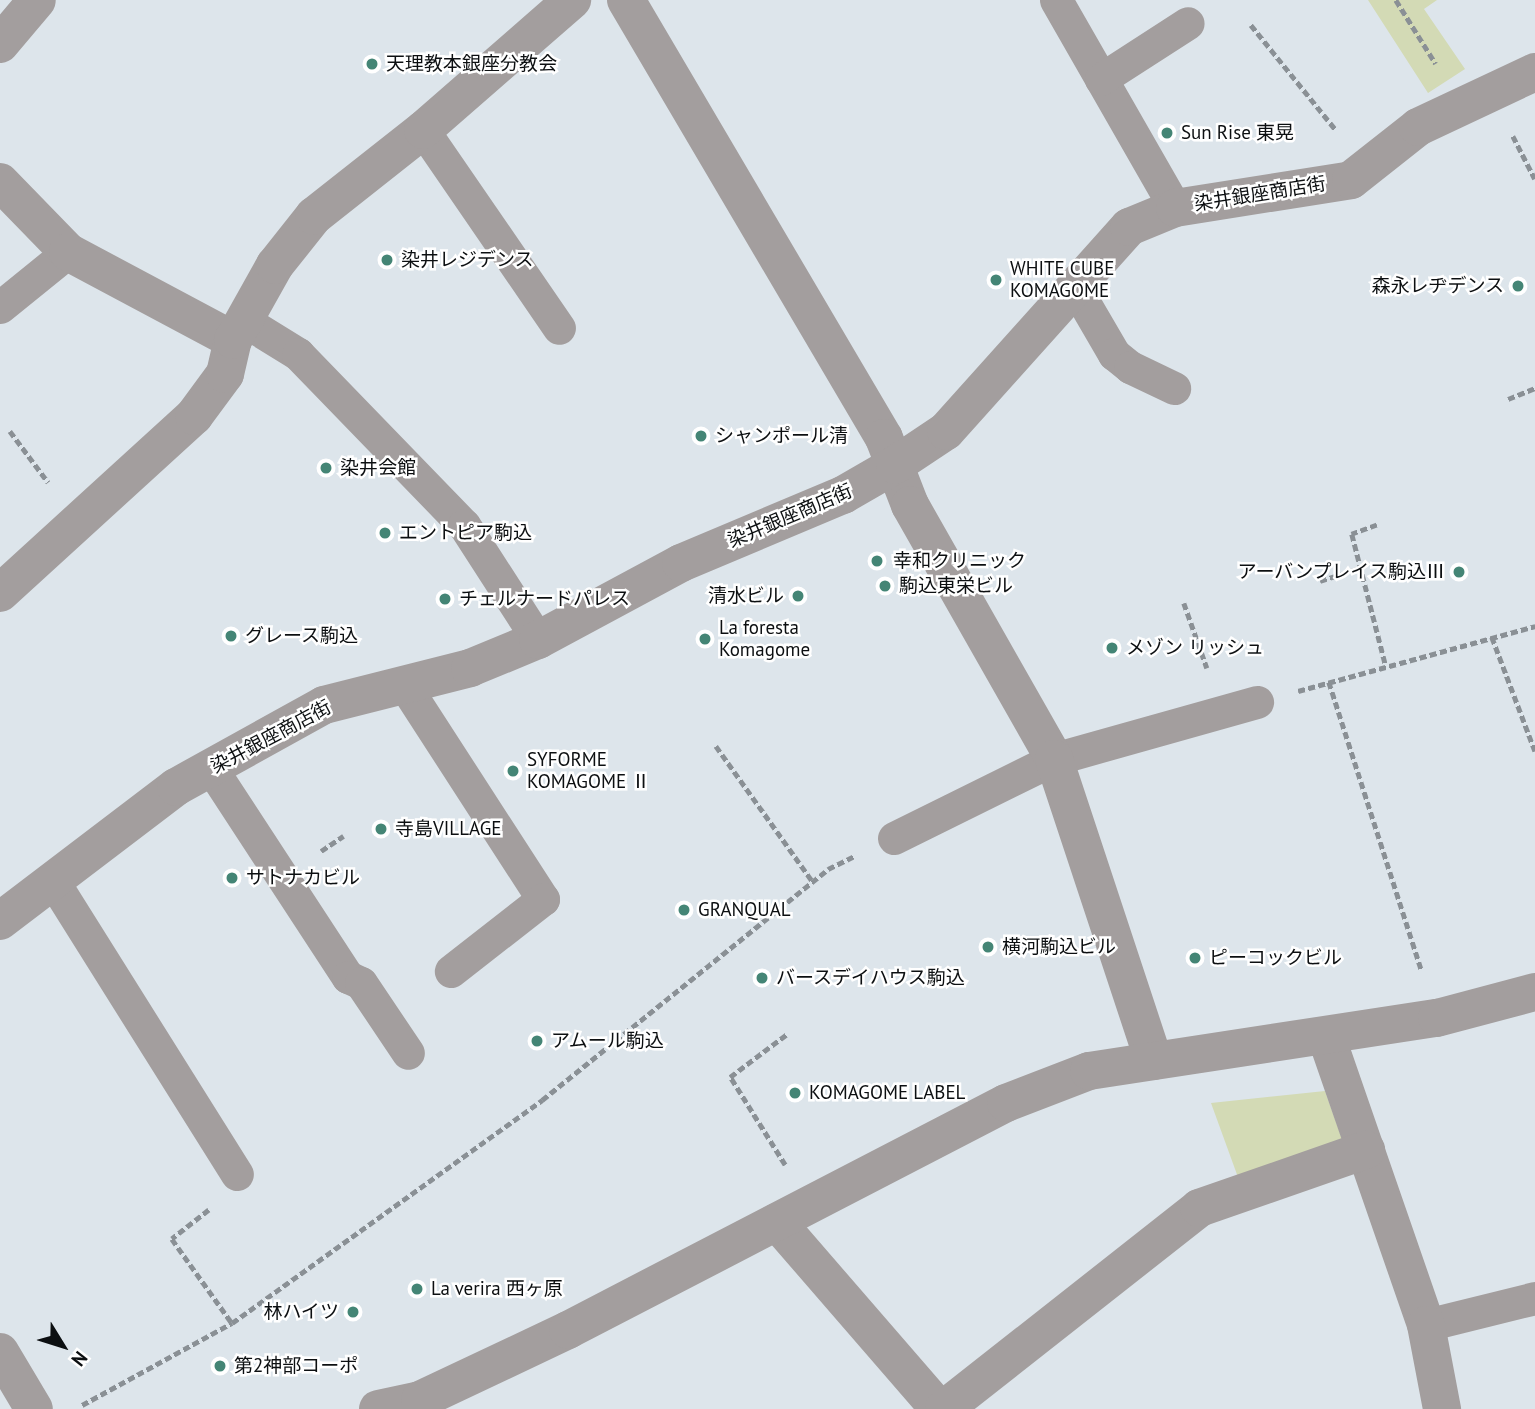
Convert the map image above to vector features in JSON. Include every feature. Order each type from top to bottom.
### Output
[{"type":"street","points":[[0,44],[37,0]]},
{"type":"street","points":[[0,593],[194,416],[225,374],[238,330],[275,265],[314,216],[423,130],[572,0]]},
{"type":"street","points":[[625,0],[884,438],[910,505],[1054,759],[1154,1061]]},
{"type":"street","name":"染井銀座商店街","points":[[0,921],[176,788],[324,705],[470,668],[538,640],[681,563],[843,495],[895,466],[946,431],[1129,228],[1174,208],[1351,180],[1418,127],[1535,72]]},
{"type":"street","points":[[0,182],[68,252],[238,330]]},
{"type":"street","points":[[378,1409],[422,1405],[1006,1103],[1089,1071],[1437,1018],[1535,992]]},
{"type":"street","points":[[1326,1036],[1426,1325],[1442,1409]]},
{"type":"street","points":[[944,1409],[1199,1208],[1366,1150]]},
{"type":"street","points":[[777,1222],[939,1409]]},
{"type":"street","points":[[0,1352],[34,1409]]},
{"type":"lane","points":[[1056,0],[1174,208]]},
{"type":"lane","points":[[1101,79],[1188,23]]},
{"type":"lane","points":[[423,130],[559,328]]},
{"type":"lane","points":[[0,307],[68,252]]},
{"type":"lane","points":[[1075,288],[1114,354],[1130,367],[1174,388]]},
{"type":"lane","points":[[238,330],[298,354],[464,525],[538,640]]},
{"type":"lane","points":[[405,686],[543,899],[451,971]]},
{"type":"lane","points":[[894,838],[1054,759],[1257,702]]},
{"type":"lane","points":[[211,768],[348,977],[361,983],[408,1053]]},
{"type":"lane","points":[[53,881],[237,1174]]},
{"type":"lane","points":[[1426,1325],[1535,1298]]},
{"type":"path","points":[[1396,0],[1461,105]]},
{"type":"path","points":[[1251,25],[1367,168]]},
{"type":"path","points":[[1508,398],[1535,388]]},
{"type":"path","points":[[10,431],[79,522]]},
{"type":"path","points":[[1377,525],[1352,534],[1386,666]]},
{"type":"path","points":[[1320,581],[1360,568]]},
{"type":"path","points":[[1184,603],[1223,711]]},
{"type":"path","points":[[1257,702],[1535,626]]},
{"type":"path","points":[[1492,637],[1535,751]]},
{"type":"path","points":[[1329,682],[1437,1018]]},
{"type":"path","points":[[716,746],[813,881]]},
{"type":"path","points":[[75,1409],[232,1323],[542,1100],[828,869],[894,838]]},
{"type":"path","points":[[787,1034],[730,1077],[789,1171]]},
{"type":"path","points":[[232,1323],[172,1239],[242,1183],[237,1174]]},
{"type":"green space","points":[[1368,0],[1437,0],[1424,9],[1465,69],[1428,93]]},
{"type":"green space","points":[[1325,1091],[1342,1139],[1239,1180],[1211,1103]]},
{"type":"place","name":"天理教本銀座分教会","points":[[372,64]]},
{"type":"place","name":"Sun Rise 東晃","points":[[1167,133]]},
{"type":"place","name":"染井レジデンス","points":[[387,260]]},
{"type":"place","name":"WHITE CUBE KOMAGOME","points":[[996,280]]},
{"type":"place","name":"森永レヂデンス","points":[[1518,286]]},
{"type":"place","name":"シャンポール清","points":[[701,436]]},
{"type":"place","name":"染井会館","points":[[326,468]]},
{"type":"place","name":"エントピア駒込","points":[[385,533]]},
{"type":"place","name":"幸和クリニック","points":[[877,561]]},
{"type":"place","name":"アーバンプレイス駒込Ⅲ","points":[[1459,572]]},
{"type":"place","name":"駒込東栄ビル","points":[[885,586]]},
{"type":"place","name":"清水ビル","points":[[798,596]]},
{"type":"place","name":"チェルナードパレス","points":[[445,599]]},
{"type":"place","name":"グレース駒込","points":[[231,636]]},
{"type":"place","name":"La foresta Komagome","points":[[705,639]]},
{"type":"place","name":"メゾン リッシュ","points":[[1112,648]]},
{"type":"place","name":"SYFORME KOMAGOME Ⅱ","points":[[513,771]]},
{"type":"place","name":"寺島VILLAGE","points":[[381,829]]},
{"type":"place","name":"サトナカビル","points":[[232,878]]},
{"type":"place","name":"GRANQUAL","points":[[684,910]]},
{"type":"place","name":"横河駒込ビル","points":[[988,947]]},
{"type":"place","name":"ピーコックビル","points":[[1195,958]]},
{"type":"place","name":"バースデイハウス駒込","points":[[762,978]]},
{"type":"place","name":"アムール駒込","points":[[537,1041]]},
{"type":"place","name":"KOMAGOME LABEL","points":[[795,1093]]},
{"type":"place","name":"La verira 西ヶ原","points":[[417,1289]]},
{"type":"place","name":"林ハイツ","points":[[353,1312]]},
{"type":"place","name":"第2神部コーポ","points":[[220,1366]]}]
